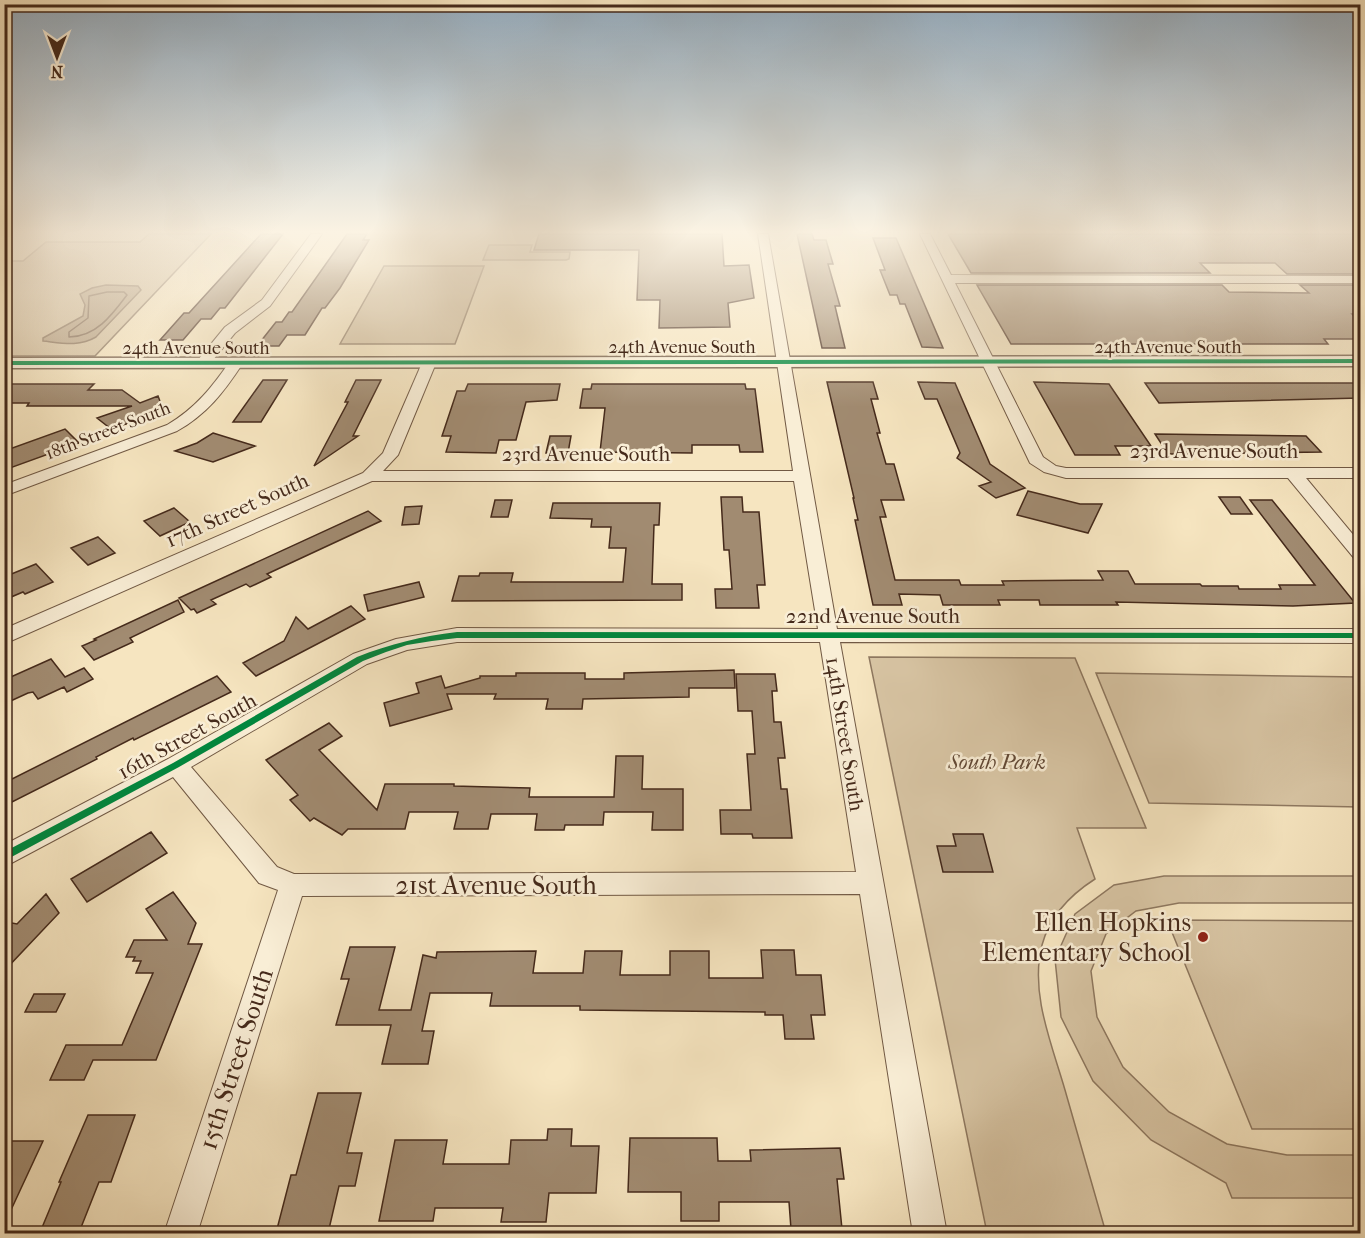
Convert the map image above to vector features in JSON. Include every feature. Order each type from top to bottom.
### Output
[{"type":"street","points":[[203,363],[230,330],[266,303],[274,292]]},
{"type":"street","name":"14th Street South","points":[[772,292],[930,1233]]},
{"type":"street","points":[[953,292],[988,363]]},
{"type":"street","name":"24th Avenue South","points":[[4,363],[1360,361]]},
{"type":"street","name":"18th Street South","points":[[4,491],[172,428],[194,416],[209,404],[236,363]]},
{"type":"street","name":"17th Street South","points":[[4,637],[369,476],[390,455],[429,363]]},
{"type":"street","name":"23rd Avenue South","points":[[988,363],[1036,460],[1050,469],[1066,473],[1360,474]]},
{"type":"street","points":[[1293,473],[1360,554]]},
{"type":"street","name":"23rd Avenue South","points":[[369,476],[802,476]]},
{"type":"street","name":"22nd Avenue South","points":[[387,647],[420,639],[457,635],[1360,636]]},
{"type":"street","name":"16th Street South","points":[[4,857],[176,765],[360,659],[387,647]]},
{"type":"street","name":"21st Avenue South","points":[[176,765],[268,874],[292,885],[870,883]]},
{"type":"street","name":"15th Street South","points":[[180,1233],[292,885]]},
{"type":"green space","points":[[4,292],[156,292],[95,356],[5,356]]},
{"type":"green space","points":[[369,292],[474,292],[455,344],[340,344]]},
{"type":"green space","name":"South Park","points":[[869,657],[1075,658],[1146,828],[1077,828],[1095,879],[1069,899],[1050,924],[1042,945],[1039,964],[1039,983],[1045,1022],[1106,1233],[987,1233]]},
{"type":"green space","points":[[1096,673],[1360,677],[1360,807],[1149,803]]},
{"type":"green space","points":[[1164,876],[1360,876],[1360,903],[1179,903],[1136,911],[1106,934],[1091,971],[1097,1017],[1123,1067],[1169,1112],[1227,1144],[1287,1155],[1360,1155],[1360,1198],[1232,1198],[1226,1183],[1151,1140],[1093,1081],[1061,1017],[1055,959],[1075,914],[1114,885]]},
{"type":"green space","points":[[1167,920],[1360,921],[1360,1129],[1252,1129]]},
{"type":"water","points":[[84,292],[139,292],[96,337],[77,343],[43,341],[43,338],[83,316],[85,305],[80,294]]},
{"type":"building","points":[[208,292],[238,292],[225,308],[220,308],[211,319],[201,319],[183,340],[160,340],[184,313],[189,313]]},
{"type":"building","points":[[306,292],[337,292],[325,308],[322,308],[305,335],[287,335],[279,346],[257,346],[276,322],[282,322],[289,312],[292,312]]},
{"type":"building","points":[[637,292],[753,292],[754,298],[728,303],[730,327],[659,328],[660,300],[637,300]]},
{"type":"building","points":[[810,292],[836,292],[840,306],[835,306],[845,348],[822,348]]},
{"type":"building","points":[[889,292],[919,292],[943,348],[922,347],[905,304],[900,304],[897,295],[890,295]]},
{"type":"building","points":[[981,292],[1360,292],[1360,314],[1352,314],[1360,322],[1360,339],[1324,339],[1328,344],[1011,344]]},
{"type":"building","points":[[263,380],[287,380],[261,422],[233,422]]},
{"type":"building","points":[[356,380],[381,380],[353,436],[358,436],[314,466],[348,402],[345,402]]},
{"type":"building","points":[[827,382],[873,382],[878,399],[871,399],[880,433],[877,433],[886,464],[894,464],[904,500],[881,500],[886,517],[880,517],[895,580],[959,580],[961,585],[1004,585],[1002,581],[1103,580],[1098,571],[1128,571],[1135,584],[1200,584],[1202,586],[1238,586],[1239,589],[1281,589],[1279,585],[1315,585],[1250,500],[1272,500],[1355,603],[1293,606],[1116,602],[1118,605],[1040,605],[1039,600],[998,600],[1000,605],[943,605],[940,595],[899,594],[902,605],[873,605],[855,520],[858,520],[854,498]]},
{"type":"building","points":[[918,382],[955,383],[990,464],[1025,488],[996,498],[979,486],[991,482],[957,458],[960,453],[937,399],[925,399]]},
{"type":"building","points":[[1034,382],[1109,384],[1151,446],[1115,446],[1120,455],[1075,455]]},
{"type":"building","points":[[1145,383],[1360,383],[1360,398],[1159,403]]},
{"type":"building","points":[[4,384],[94,384],[88,390],[122,390],[140,403],[158,396],[163,409],[146,415],[148,417],[111,429],[97,418],[132,406],[27,406],[29,403],[4,403]]},
{"type":"building","points":[[468,384],[560,384],[557,400],[526,402],[516,440],[499,440],[496,453],[446,452],[451,436],[442,436],[457,391],[465,391]]},
{"type":"building","points":[[592,384],[745,384],[746,389],[755,389],[763,452],[740,452],[739,445],[692,445],[692,453],[600,452],[605,408],[580,408],[583,389],[591,389]]},
{"type":"building","points":[[65,429],[79,443],[10,468],[4,462],[4,451]]},
{"type":"building","points":[[213,433],[255,446],[213,462],[175,451],[197,443]]},
{"type":"building","points":[[1155,434],[1306,436],[1321,452],[1168,454]]},
{"type":"building","points":[[550,436],[571,436],[568,453],[546,453]]},
{"type":"building","points":[[1028,491],[1080,504],[1102,504],[1088,533],[1017,515]]},
{"type":"building","points":[[721,497],[742,497],[743,512],[759,512],[765,585],[757,585],[759,608],[716,608],[715,589],[732,589],[729,550],[724,550]]},
{"type":"building","points":[[1219,497],[1240,497],[1252,514],[1231,514]]},
{"type":"building","points":[[495,500],[512,500],[508,517],[491,517]]},
{"type":"building","points":[[553,503],[660,503],[659,525],[654,525],[652,584],[682,584],[682,600],[452,601],[459,576],[479,576],[480,573],[513,573],[511,582],[623,582],[626,548],[609,548],[611,527],[591,527],[592,519],[550,518]]},
{"type":"building","points":[[422,506],[419,524],[402,525],[405,507]]},
{"type":"building","points":[[174,508],[190,522],[160,536],[144,521]]},
{"type":"building","points":[[368,511],[381,521],[267,574],[271,577],[250,587],[246,584],[211,600],[216,604],[197,613],[179,598]]},
{"type":"building","points":[[98,537],[115,553],[88,565],[71,548]]},
{"type":"building","points":[[36,564],[53,582],[4,600],[4,577]]},
{"type":"building","points":[[419,582],[424,597],[368,611],[364,595]]},
{"type":"building","points":[[178,600],[184,612],[130,638],[133,642],[94,660],[82,646],[96,640],[94,639]]},
{"type":"building","points":[[351,606],[365,619],[256,676],[243,663],[284,641],[296,617],[308,629]]},
{"type":"building","points":[[51,659],[65,677],[84,668],[93,679],[67,692],[64,687],[38,699],[33,692],[4,704],[4,680]]},
{"type":"building","points":[[734,670],[735,688],[689,688],[689,697],[583,699],[582,709],[546,709],[548,699],[494,699],[496,694],[447,694],[452,709],[390,726],[384,703],[419,693],[416,683],[441,676],[445,688],[480,678],[480,676],[516,676],[516,673],[585,673],[585,679],[624,679],[624,673]]},
{"type":"building","points":[[736,674],[775,674],[777,691],[772,691],[774,722],[781,722],[785,758],[778,758],[781,789],[787,789],[792,838],[753,838],[752,834],[721,834],[720,810],[751,810],[747,754],[755,754],[752,711],[738,711]]},
{"type":"building","points":[[217,676],[231,692],[134,740],[133,738],[4,806],[4,783]]},
{"type":"building","points":[[329,723],[342,736],[319,750],[377,810],[385,784],[454,784],[454,786],[530,788],[529,797],[614,797],[616,756],[643,756],[642,789],[683,789],[683,830],[652,830],[653,812],[604,812],[603,825],[565,825],[564,830],[535,830],[537,814],[491,814],[488,829],[454,829],[458,812],[409,812],[405,829],[348,829],[342,835],[314,818],[310,821],[290,800],[298,795],[266,760]]},
{"type":"building","points":[[151,832],[167,853],[87,902],[71,879]]},
{"type":"building","points":[[953,834],[983,834],[993,872],[943,872],[937,846],[956,846]]},
{"type":"building","points":[[173,892],[196,923],[188,944],[202,944],[156,1060],[93,1060],[84,1080],[50,1080],[66,1045],[122,1045],[153,973],[136,973],[141,961],[133,961],[135,957],[126,957],[134,940],[167,940],[146,909]]},
{"type":"building","points":[[46,894],[59,913],[4,971],[4,930],[12,923],[17,924]]},
{"type":"building","points":[[350,947],[395,947],[379,1010],[411,1010],[423,955],[436,958],[437,952],[536,951],[533,973],[583,973],[585,951],[622,951],[620,975],[670,975],[670,951],[709,951],[709,978],[763,978],[761,950],[794,950],[796,975],[821,975],[825,1015],[811,1015],[814,1039],[785,1039],[783,1015],[765,1015],[765,1012],[580,1010],[580,1006],[490,1006],[492,993],[430,993],[422,1031],[434,1031],[428,1064],[382,1064],[391,1025],[336,1025],[349,979],[341,979]]},
{"type":"building","points":[[34,994],[65,994],[56,1012],[25,1012]]},
{"type":"building","points":[[318,1093],[361,1093],[347,1153],[362,1153],[355,1186],[339,1186],[329,1229],[277,1229],[291,1175],[296,1175]]},
{"type":"building","points":[[88,1115],[135,1115],[111,1182],[99,1182],[80,1230],[41,1230],[61,1182],[59,1182]]},
{"type":"building","points":[[548,1129],[572,1129],[571,1146],[599,1146],[596,1193],[549,1193],[546,1222],[501,1222],[503,1208],[435,1208],[433,1221],[379,1221],[395,1140],[447,1140],[443,1164],[509,1164],[511,1140],[547,1140]]},
{"type":"building","points":[[630,1138],[717,1138],[718,1161],[751,1161],[750,1150],[840,1148],[844,1179],[837,1179],[842,1229],[791,1229],[789,1202],[719,1202],[719,1221],[681,1221],[681,1192],[628,1192]]},
{"type":"building","points":[[4,1141],[43,1141],[4,1225]]},
{"type":"cycle path","points":[[4,363],[1360,361]]},
{"type":"cycle path","points":[[4,857],[176,765],[360,659],[396,646],[432,638],[457,635],[1360,636]]},
{"type":"place","name":"Ellen Hopkins Elementary School","points":[[1203,937]]}]
